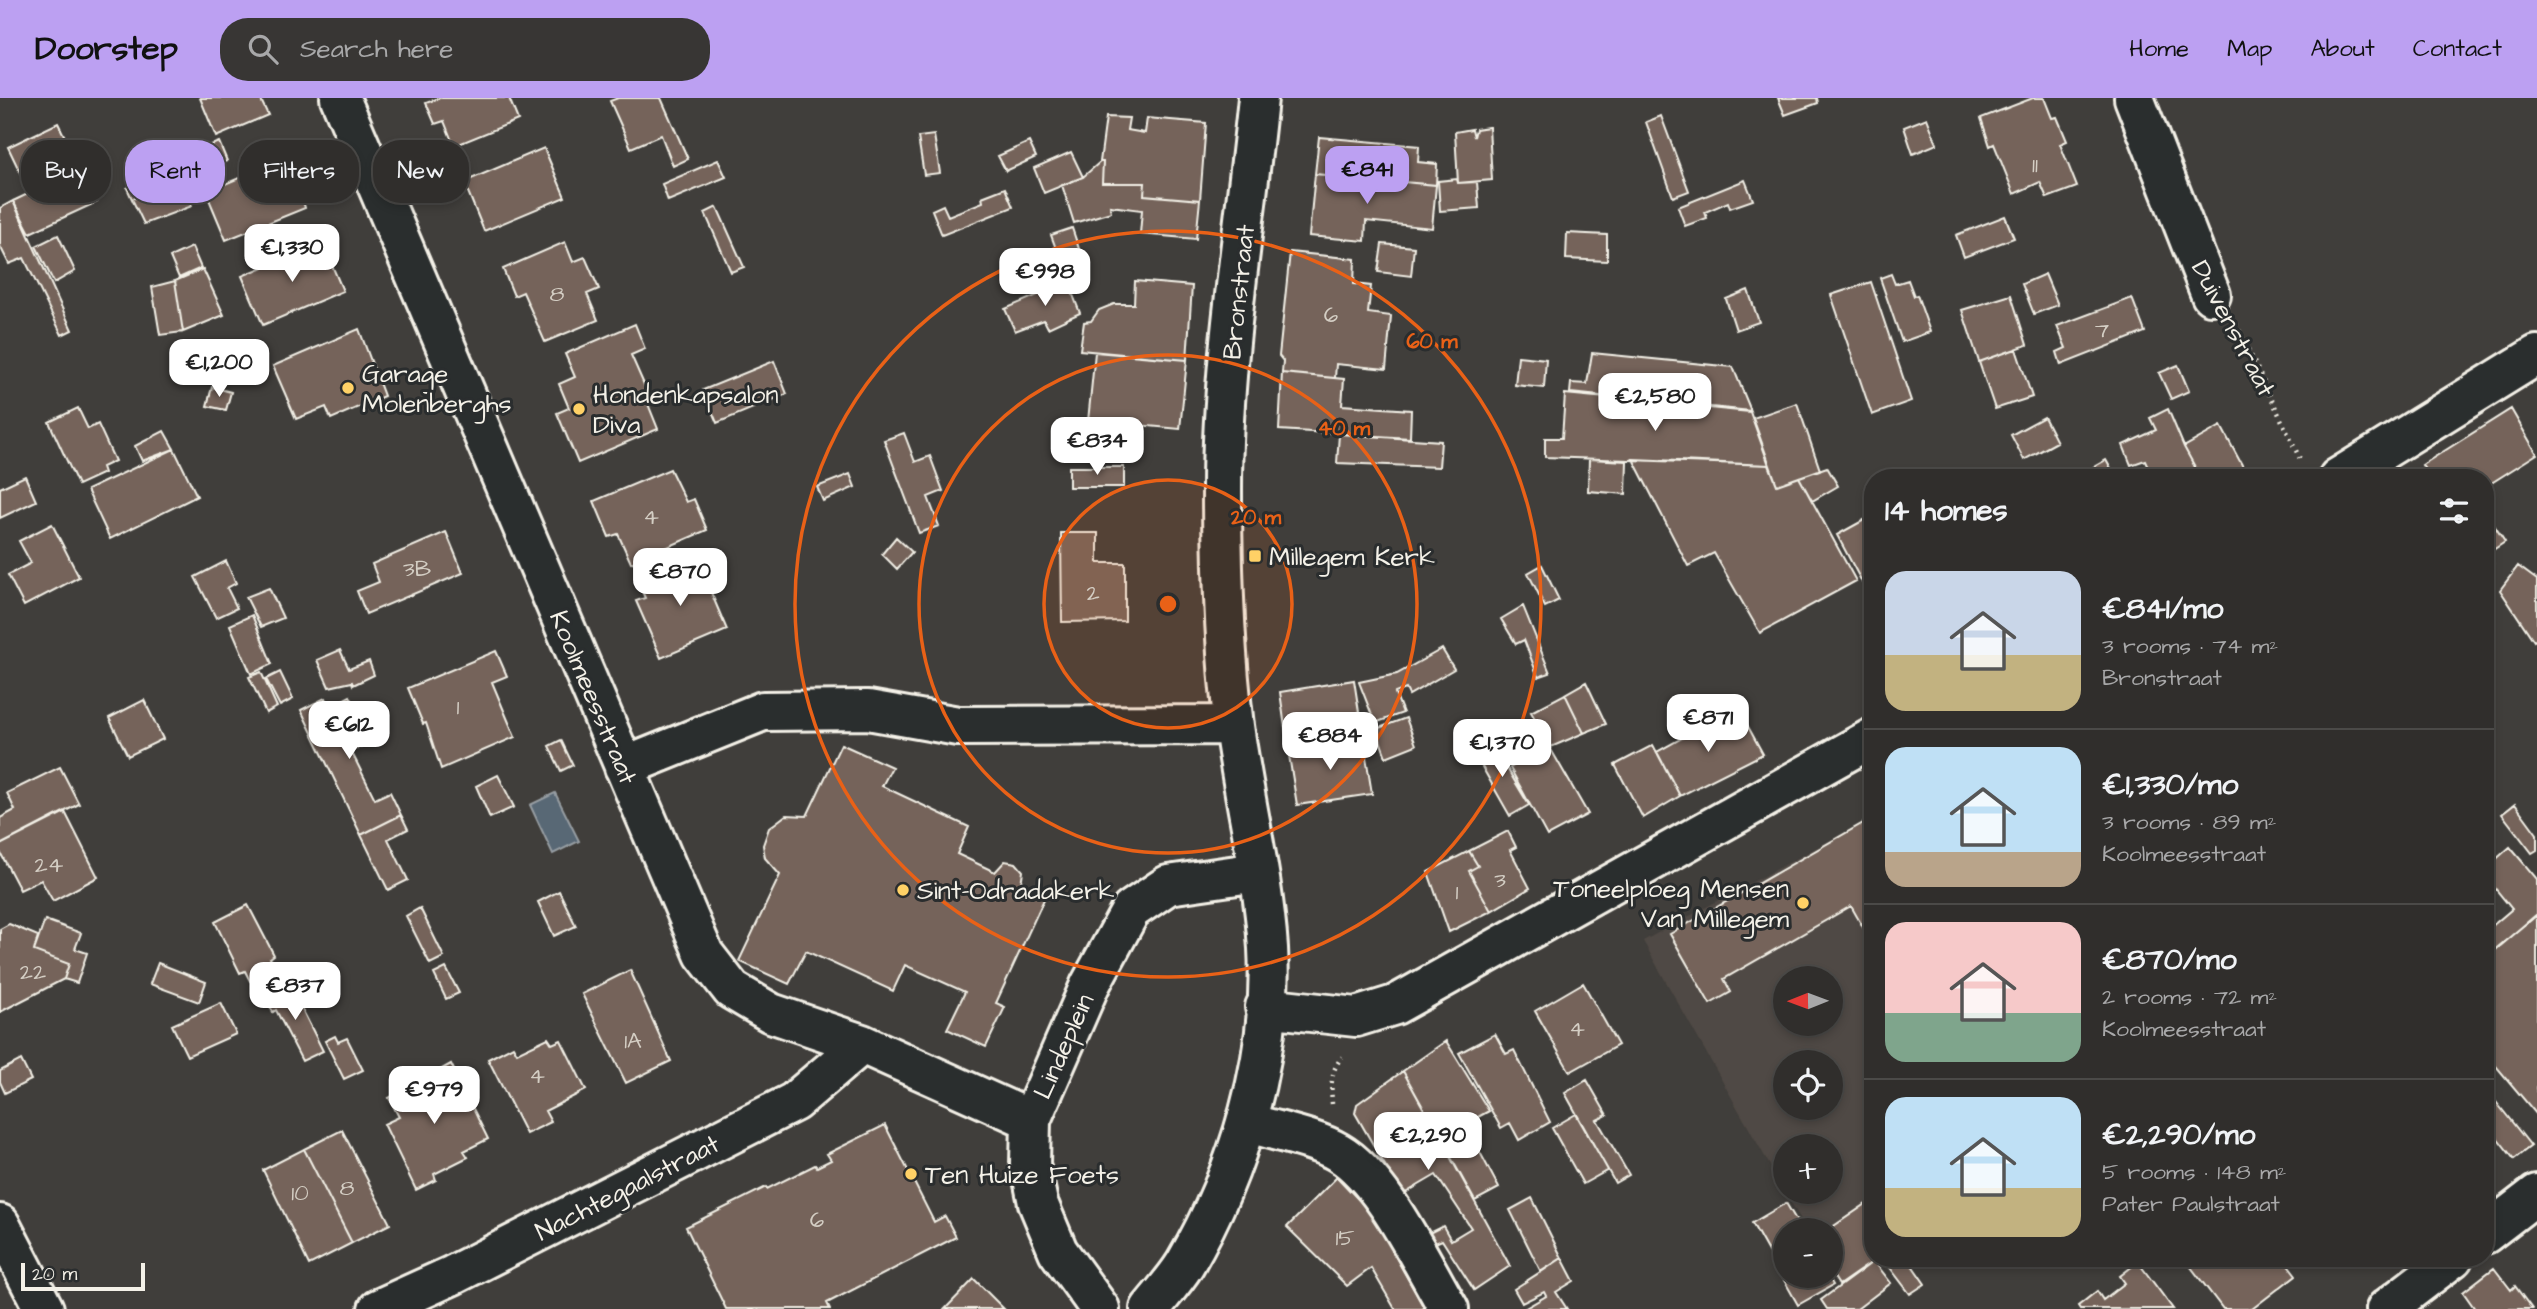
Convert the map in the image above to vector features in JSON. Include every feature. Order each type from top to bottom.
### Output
[{"type":"street","name":"Koolmeesstraat","points":[[340,98],[705,954],[732,990],[771,1013],[862,1044],[1031,1120]]},
{"type":"street","name":"Bronstraat","points":[[1234,725],[1225,609],[1222,486],[1232,334],[1258,98]]},
{"type":"street","name":"Duivenstraat","points":[[2134,98],[2211,295]]},
{"type":"street","points":[[2327,469],[2528,366]]},
{"type":"street","points":[[624,767],[763,711],[868,710],[958,726],[1234,725],[1268,950],[1259,1061],[1247,1122],[1221,1190],[1184,1266],[1150,1309]]},
{"type":"street","points":[[1265,1007],[1356,1017],[1395,1005],[1864,742]]},
{"type":"street","name":"Lindeplein","points":[[1100,1309],[1058,1251],[1038,1203],[1030,1164],[1031,1120],[1090,985],[1131,909],[1168,885],[1258,872]]},
{"type":"street","name":"Nachtegaalstraat","points":[[378,1309],[453,1275],[794,1102],[862,1044]]},
{"type":"street","points":[[1247,1122],[1337,1151],[1351,1161],[1386,1201],[1448,1309]]},
{"type":"street","points":[[2494,1227],[2537,1194]]},
{"type":"street","points":[[0,1224],[44,1309]]},
{"type":"street","points":[[2386,1309],[2441,1267]]},
{"type":"path","name":"Duivenstraat","points":[[2211,295],[2227,306],[2319,469]]},
{"type":"path","points":[[1345,1054],[1335,1064],[1330,1083],[1332,1105],[1351,1161]]},
{"type":"shaded area","points":[[1864,822],[1864,1267],[1869,1267],[1843,1284],[1843,1218],[1800,1218],[1792,1204],[1843,1204],[1843,1134],[1773,1134],[1773,1171],[1643,941]]},
{"type":"water","points":[[555,793],[579,841],[553,854],[530,805]]},
{"type":"building","points":[[200,98],[260,98],[268,115],[216,137]]},
{"type":"building","points":[[439,98],[509,98],[518,120],[469,140],[452,140],[444,121],[435,124],[426,103]]},
{"type":"building","points":[[618,98],[661,98],[688,159],[673,166],[661,135],[631,148],[610,101]]},
{"type":"building","points":[[1778,98],[1817,98],[1818,103],[1785,115]]},
{"type":"building","points":[[2033,98],[2044,98],[2052,118],[2057,117],[2067,141],[2060,144],[2077,187],[2047,198],[2040,182],[2014,194],[1994,144],[1990,146],[1981,118]]},
{"type":"building","points":[[1661,116],[1689,191],[1673,197],[1646,122]]},
{"type":"building","points":[[1106,117],[1129,118],[1127,130],[1145,133],[1147,118],[1206,123],[1200,200],[1144,195],[1145,183],[1102,183],[1103,162],[1100,162]]},
{"type":"building","points":[[1927,118],[1937,144],[1913,154],[1904,127]]},
{"type":"building","points":[[58,123],[66,140],[23,140]]},
{"type":"building","points":[[1489,127],[1492,180],[1458,183],[1455,132],[1472,129],[1474,137],[1476,129]]},
{"type":"building","points":[[934,135],[940,173],[924,175],[918,137]]},
{"type":"building","points":[[1319,137],[1419,146],[1418,162],[1437,164],[1436,185],[1315,174]]},
{"type":"building","points":[[21,141],[21,174],[8,147]]},
{"type":"building","points":[[1029,142],[1036,157],[1006,171],[998,156]]},
{"type":"building","points":[[544,148],[565,197],[484,231],[469,194],[469,180]]},
{"type":"building","points":[[1071,152],[1083,177],[1044,193],[1034,168]]},
{"type":"building","points":[[718,160],[726,177],[668,201],[662,184]]},
{"type":"building","points":[[1103,162],[1102,183],[1145,183],[1144,195],[1200,200],[1196,239],[1140,234],[1142,210],[1110,206],[1111,212],[1074,223],[1062,185],[1083,177]]},
{"type":"building","points":[[1315,174],[1436,185],[1432,228],[1366,221],[1365,241],[1309,236]]},
{"type":"building","points":[[239,178],[239,203],[304,203],[305,208],[226,240],[211,203],[225,203],[225,184]]},
{"type":"building","points":[[1457,179],[1458,183],[1477,182],[1479,208],[1440,211],[1438,181]]},
{"type":"building","points":[[1745,180],[1753,200],[1730,208],[1728,202],[1705,212],[1707,218],[1685,226],[1678,207]]},
{"type":"building","points":[[1005,188],[1013,207],[942,235],[932,210],[943,205],[948,216],[983,202],[982,197]]},
{"type":"building","points":[[21,197],[21,203],[95,203],[30,233],[13,201]]},
{"type":"building","points":[[13,201],[72,330],[62,335],[24,258],[9,264],[0,246],[0,208]]},
{"type":"building","points":[[134,203],[191,203],[192,206],[144,224]]},
{"type":"building","points":[[717,207],[744,267],[731,272],[705,213]]},
{"type":"building","points":[[2005,216],[2014,238],[1964,257],[1956,235]]},
{"type":"building","points":[[1072,228],[1081,255],[1061,262],[1051,235]]},
{"type":"building","points":[[1567,233],[1607,235],[1607,261],[1566,259]]},
{"type":"building","points":[[58,235],[75,271],[54,283],[36,246]]},
{"type":"building","points":[[322,242],[343,291],[263,325],[242,276]]},
{"type":"building","points":[[565,242],[573,262],[585,257],[599,289],[587,294],[598,320],[545,342],[523,292],[514,296],[503,269]]},
{"type":"building","points":[[1382,244],[1414,247],[1411,276],[1378,272]]},
{"type":"building","points":[[192,247],[201,268],[179,278],[170,257]]},
{"type":"building","points":[[1290,252],[1355,259],[1354,284],[1371,286],[1368,313],[1391,316],[1386,369],[1336,364],[1335,378],[1282,373],[1283,361],[1279,356]]},
{"type":"building","points":[[203,269],[224,315],[183,332],[175,281]]},
{"type":"building","points":[[1891,274],[1895,284],[1908,280],[1914,296],[1917,295],[1930,332],[1902,342],[1880,278]]},
{"type":"building","points":[[2045,274],[2058,305],[2034,314],[2022,284]]},
{"type":"building","points":[[175,281],[183,332],[160,335],[152,287]]},
{"type":"building","points":[[1135,281],[1192,286],[1187,360],[1080,350],[1084,322],[1091,321],[1099,310],[1114,304],[1134,304]]},
{"type":"building","points":[[1068,282],[1080,313],[1048,328],[1044,320],[1015,331],[1005,309]]},
{"type":"building","points":[[1871,282],[1911,401],[1872,415],[1831,295]]},
{"type":"building","points":[[1748,290],[1759,322],[1736,330],[1726,299]]},
{"type":"building","points":[[2011,295],[2027,345],[1979,362],[1962,310]]},
{"type":"building","points":[[2132,298],[2145,332],[2061,365],[2057,352],[2066,348],[2057,326]]},
{"type":"building","points":[[635,324],[645,349],[631,355],[650,398],[646,399],[658,429],[578,463],[557,413],[569,408],[559,384],[575,377],[565,354]]},
{"type":"building","points":[[359,329],[384,396],[331,419],[326,407],[296,419],[273,366]]},
{"type":"building","points":[[2016,349],[2032,397],[1995,409],[1979,362]]},
{"type":"building","points":[[1095,352],[1187,360],[1180,429],[1127,424],[1125,435],[1087,431]]},
{"type":"building","points":[[1592,353],[1733,367],[1751,411],[1570,393],[1571,383],[1587,384]]},
{"type":"building","points":[[1518,356],[1546,359],[1544,388],[1515,385]]},
{"type":"building","points":[[774,361],[787,394],[717,423],[703,390]]},
{"type":"building","points":[[2178,365],[2189,391],[2171,399],[2159,373]]},
{"type":"building","points":[[1282,373],[1344,379],[1342,405],[1411,410],[1410,438],[1279,430]]},
{"type":"building","points":[[212,387],[231,392],[226,410],[207,406]]},
{"type":"building","points":[[1565,394],[1750,412],[1769,465],[1545,457],[1545,438],[1562,438]]},
{"type":"building","points":[[1797,403],[1820,470],[1777,485],[1753,418]]},
{"type":"building","points":[[78,408],[88,429],[98,424],[115,461],[102,467],[104,473],[78,485],[49,422]]},
{"type":"building","points":[[2168,409],[2196,469],[2149,469],[2145,460],[2131,465],[2123,445],[2156,430],[2150,418]]},
{"type":"building","points":[[2511,409],[2537,454],[2494,481],[2494,469],[2424,469],[2422,465]]},
{"type":"building","points":[[2044,417],[2057,442],[2024,460],[2011,435]]},
{"type":"building","points":[[2221,426],[2244,469],[2196,469],[2184,447]]},
{"type":"building","points":[[164,431],[174,449],[142,461],[135,446]]},
{"type":"building","points":[[904,433],[915,462],[930,456],[943,491],[928,497],[939,526],[919,533],[884,440]]},
{"type":"building","points":[[1339,434],[1441,441],[1439,467],[1337,463]]},
{"type":"building","points":[[174,449],[197,496],[110,539],[87,490]]},
{"type":"building","points":[[1589,459],[1627,461],[1626,494],[1588,491]]},
{"type":"building","points":[[1633,459],[1769,465],[1777,485],[1799,477],[1856,581],[1760,633],[1714,553],[1688,566]]},
{"type":"building","points":[[2106,460],[2111,469],[2090,469]]},
{"type":"building","points":[[1069,467],[1124,467],[1124,487],[1069,487]]},
{"type":"building","points":[[1827,467],[1838,486],[1812,501],[1799,477]]},
{"type":"building","points":[[670,469],[686,502],[694,499],[707,530],[631,563],[618,534],[609,537],[594,501]]},
{"type":"building","points":[[850,474],[855,487],[823,501],[817,487]]},
{"type":"building","points":[[25,476],[36,501],[0,518],[0,488]]},
{"type":"building","points":[[1864,520],[1864,586],[1837,535]]},
{"type":"building","points":[[52,524],[79,577],[24,606],[8,575],[31,563],[19,541]]},
{"type":"building","points":[[2494,525],[2505,542],[2494,549]]},
{"type":"building","points":[[446,532],[463,573],[366,614],[357,591],[379,582],[372,564]]},
{"type":"building","points":[[1061,533],[1098,533],[1098,563],[1125,563],[1125,621],[1062,622]]},
{"type":"building","points":[[896,537],[912,552],[897,569],[882,554]]},
{"type":"building","points":[[696,557],[727,630],[661,658],[636,601],[645,598],[638,582]]},
{"type":"building","points":[[226,561],[236,583],[227,588],[237,608],[216,618],[195,577]]},
{"type":"building","points":[[1542,565],[1559,600],[1545,607],[1528,573]]},
{"type":"building","points":[[2518,566],[2537,580],[2537,639],[2534,641],[2500,590]]},
{"type":"building","points":[[269,588],[283,618],[261,627],[246,597]]},
{"type":"building","points":[[1523,606],[1550,673],[1538,677],[1524,640],[1516,644],[1501,619]]},
{"type":"building","points":[[252,615],[272,664],[251,674],[230,625]]},
{"type":"building","points":[[1442,649],[1454,669],[1409,695],[1406,689],[1395,693],[1403,713],[1375,723],[1359,682],[1397,674]]},
{"type":"building","points":[[340,650],[349,669],[369,661],[374,675],[353,685],[352,682],[329,687],[317,660]]},
{"type":"building","points":[[496,651],[507,676],[492,682],[515,737],[441,769],[426,723],[423,724],[408,688]]},
{"type":"building","points":[[261,672],[277,707],[266,713],[249,677]]},
{"type":"building","points":[[280,672],[293,699],[280,706],[266,679]]},
{"type":"building","points":[[1354,680],[1363,738],[1288,749],[1280,692]]},
{"type":"building","points":[[1586,682],[1606,724],[1584,733],[1565,694]]},
{"type":"building","points":[[1565,694],[1584,733],[1551,747],[1531,712]]},
{"type":"building","points":[[350,696],[373,741],[351,751],[375,799],[390,792],[401,815],[361,835],[301,710],[325,698],[329,707]]},
{"type":"building","points":[[144,700],[163,739],[128,756],[109,718]]},
{"type":"building","points":[[1720,717],[1726,729],[1745,721],[1763,754],[1680,796],[1657,752]]},
{"type":"building","points":[[1406,718],[1416,745],[1386,757],[1376,729]]},
{"type":"building","points":[[1487,735],[1529,805],[1510,816],[1481,765],[1489,760],[1479,740]]},
{"type":"building","points":[[1363,738],[1372,794],[1297,805],[1288,749]]},
{"type":"building","points":[[561,740],[573,765],[561,771],[549,746]]},
{"type":"building","name":"Sint-Odradakerk","points":[[841,744],[892,767],[882,786],[969,827],[957,854],[995,872],[1005,861],[1016,863],[1023,871],[1021,884],[1045,897],[996,1003],[1005,1007],[986,1047],[947,1029],[965,992],[905,965],[893,991],[806,951],[789,984],[739,961],[780,875],[765,858],[763,845],[769,828],[786,815],[807,816]]},
{"type":"building","points":[[1653,745],[1680,796],[1643,818],[1615,765]]},
{"type":"building","points":[[1549,746],[1588,814],[1547,836],[1510,768]]},
{"type":"building","points":[[60,767],[79,804],[0,845],[0,818],[15,810],[7,793]]},
{"type":"building","points":[[498,775],[514,807],[490,818],[476,786]]},
{"type":"building","points":[[2515,804],[2537,834],[2537,850],[2532,853],[2502,814]]},
{"type":"building","points":[[65,812],[98,877],[53,901],[41,880],[20,890],[0,852],[0,845]]},
{"type":"building","points":[[401,815],[408,829],[388,839],[408,880],[388,890],[361,835]]},
{"type":"building","points":[[1864,823],[1864,929],[1851,906],[1724,979],[1731,992],[1710,1004],[1670,934]]},
{"type":"building","points":[[1508,831],[1516,847],[1510,850],[1530,888],[1491,911],[1469,871],[1478,866],[1469,851]]},
{"type":"building","points":[[2510,847],[2537,879],[2537,914],[2494,950],[2494,924],[2512,909],[2494,887],[2494,861]]},
{"type":"building","points":[[1469,851],[1478,866],[1469,871],[1491,911],[1449,932],[1428,872]]},
{"type":"building","points":[[559,891],[576,926],[554,936],[538,902]]},
{"type":"building","points":[[248,905],[274,955],[270,958],[275,968],[250,981],[245,971],[240,973],[215,922]]},
{"type":"building","points":[[420,908],[444,957],[430,964],[406,916]]},
{"type":"building","points":[[2537,915],[2537,1115],[2494,1064],[2494,951]]},
{"type":"building","points":[[45,920],[81,933],[75,949],[87,953],[77,983],[64,979],[69,964],[34,951]]},
{"type":"building","points":[[9,924],[38,936],[34,951],[69,964],[64,979],[0,1012],[0,929]]},
{"type":"building","points":[[158,963],[206,982],[199,1002],[150,984]]},
{"type":"building","points":[[446,968],[459,993],[446,999],[434,974]]},
{"type":"building","points":[[630,970],[671,1061],[626,1083],[582,994]]},
{"type":"building","points":[[1583,983],[1618,1045],[1570,1072],[1535,1011]]},
{"type":"building","points":[[290,985],[323,1051],[302,1061],[276,1010],[273,1012],[265,997]]},
{"type":"building","points":[[221,1003],[236,1034],[187,1056],[172,1025]]},
{"type":"building","points":[[1495,1034],[1506,1054],[1514,1050],[1550,1122],[1519,1140],[1510,1123],[1501,1128],[1459,1053]]},
{"type":"building","points":[[335,1036],[338,1042],[347,1038],[363,1070],[344,1079],[325,1041]]},
{"type":"building","points":[[548,1038],[552,1044],[561,1040],[586,1090],[545,1111],[551,1122],[526,1134],[488,1059],[513,1046],[517,1053]]},
{"type":"building","points":[[1446,1041],[1489,1111],[1465,1124],[1499,1188],[1475,1201],[1403,1071]]},
{"type":"building","points":[[21,1060],[31,1080],[5,1093],[0,1082],[0,1071]]},
{"type":"building","points":[[451,1064],[488,1139],[464,1151],[468,1157],[434,1174],[436,1180],[416,1190],[384,1124],[399,1117],[389,1098]]},
{"type":"building","points":[[1403,1071],[1510,1266],[1474,1290],[1442,1240],[1433,1244],[1427,1234],[1443,1226],[1451,1240],[1471,1228],[1436,1175],[1402,1195],[1355,1113],[1357,1104]]},
{"type":"building","points":[[1587,1080],[1607,1115],[1597,1120],[1629,1175],[1615,1183],[1565,1093]]},
{"type":"building","points":[[2494,1099],[2531,1146],[2514,1159],[2494,1133]]},
{"type":"building","points":[[1576,1114],[1608,1170],[1583,1184],[1552,1128]]},
{"type":"building","points":[[885,1125],[934,1222],[945,1216],[956,1237],[827,1303],[830,1309],[726,1309],[686,1227],[766,1187],[767,1189],[831,1160],[827,1154]]},
{"type":"building","points":[[342,1130],[390,1224],[352,1243],[304,1149]]},
{"type":"building","points":[[304,1149],[352,1243],[309,1265],[263,1170]]},
{"type":"building","points":[[1337,1177],[1400,1248],[1394,1254],[1425,1309],[1395,1309],[1371,1268],[1347,1286],[1287,1227]]},
{"type":"building","points":[[1532,1198],[1562,1258],[1541,1272],[1510,1210]]},
{"type":"building","points":[[1784,1204],[1795,1218],[1773,1218],[1773,1260],[1752,1223]]},
{"type":"building","points":[[1864,1205],[1864,1267],[1843,1282],[1843,1220]]},
{"type":"building","points":[[1562,1258],[1574,1281],[1556,1292],[1567,1309],[1524,1309],[1546,1296],[1544,1292],[1522,1303],[1514,1289]]},
{"type":"building","points":[[1866,1267],[1879,1267],[1891,1283],[1857,1309],[1827,1309],[1821,1300],[1837,1288],[1843,1288],[1843,1284]]},
{"type":"building","points":[[1890,1267],[1913,1267],[1925,1284],[1910,1294]]},
{"type":"building","points":[[2132,1267],[2142,1267],[2173,1309],[2080,1309],[2078,1306],[2097,1291],[2103,1300],[2125,1283],[2120,1276]]},
{"type":"building","points":[[2191,1267],[2290,1267],[2296,1275],[2252,1309],[2223,1309]]},
{"type":"building","points":[[2494,1268],[2511,1290],[2515,1286],[2532,1309],[2475,1309],[2463,1292]]},
{"type":"building","points":[[974,1279],[1004,1309],[945,1309]]},
{"type":"building","points":[[1788,1288],[1828,1288],[1798,1305]]},
{"type":"place","name":"Garage Molenberghs","points":[[348,388]]},
{"type":"place","name":"Hondenkapsalon Diva","points":[[579,409]]},
{"type":"place","name":"Millegem Kerk","points":[[1255,556]]},
{"type":"place","name":"Sint-Odradakerk","points":[[903,890]]},
{"type":"place","name":"Toneelploeg Mensen Van Millegem","points":[[1803,903]]},
{"type":"place","name":"Ten Huize Foets","points":[[911,1174]]}]
